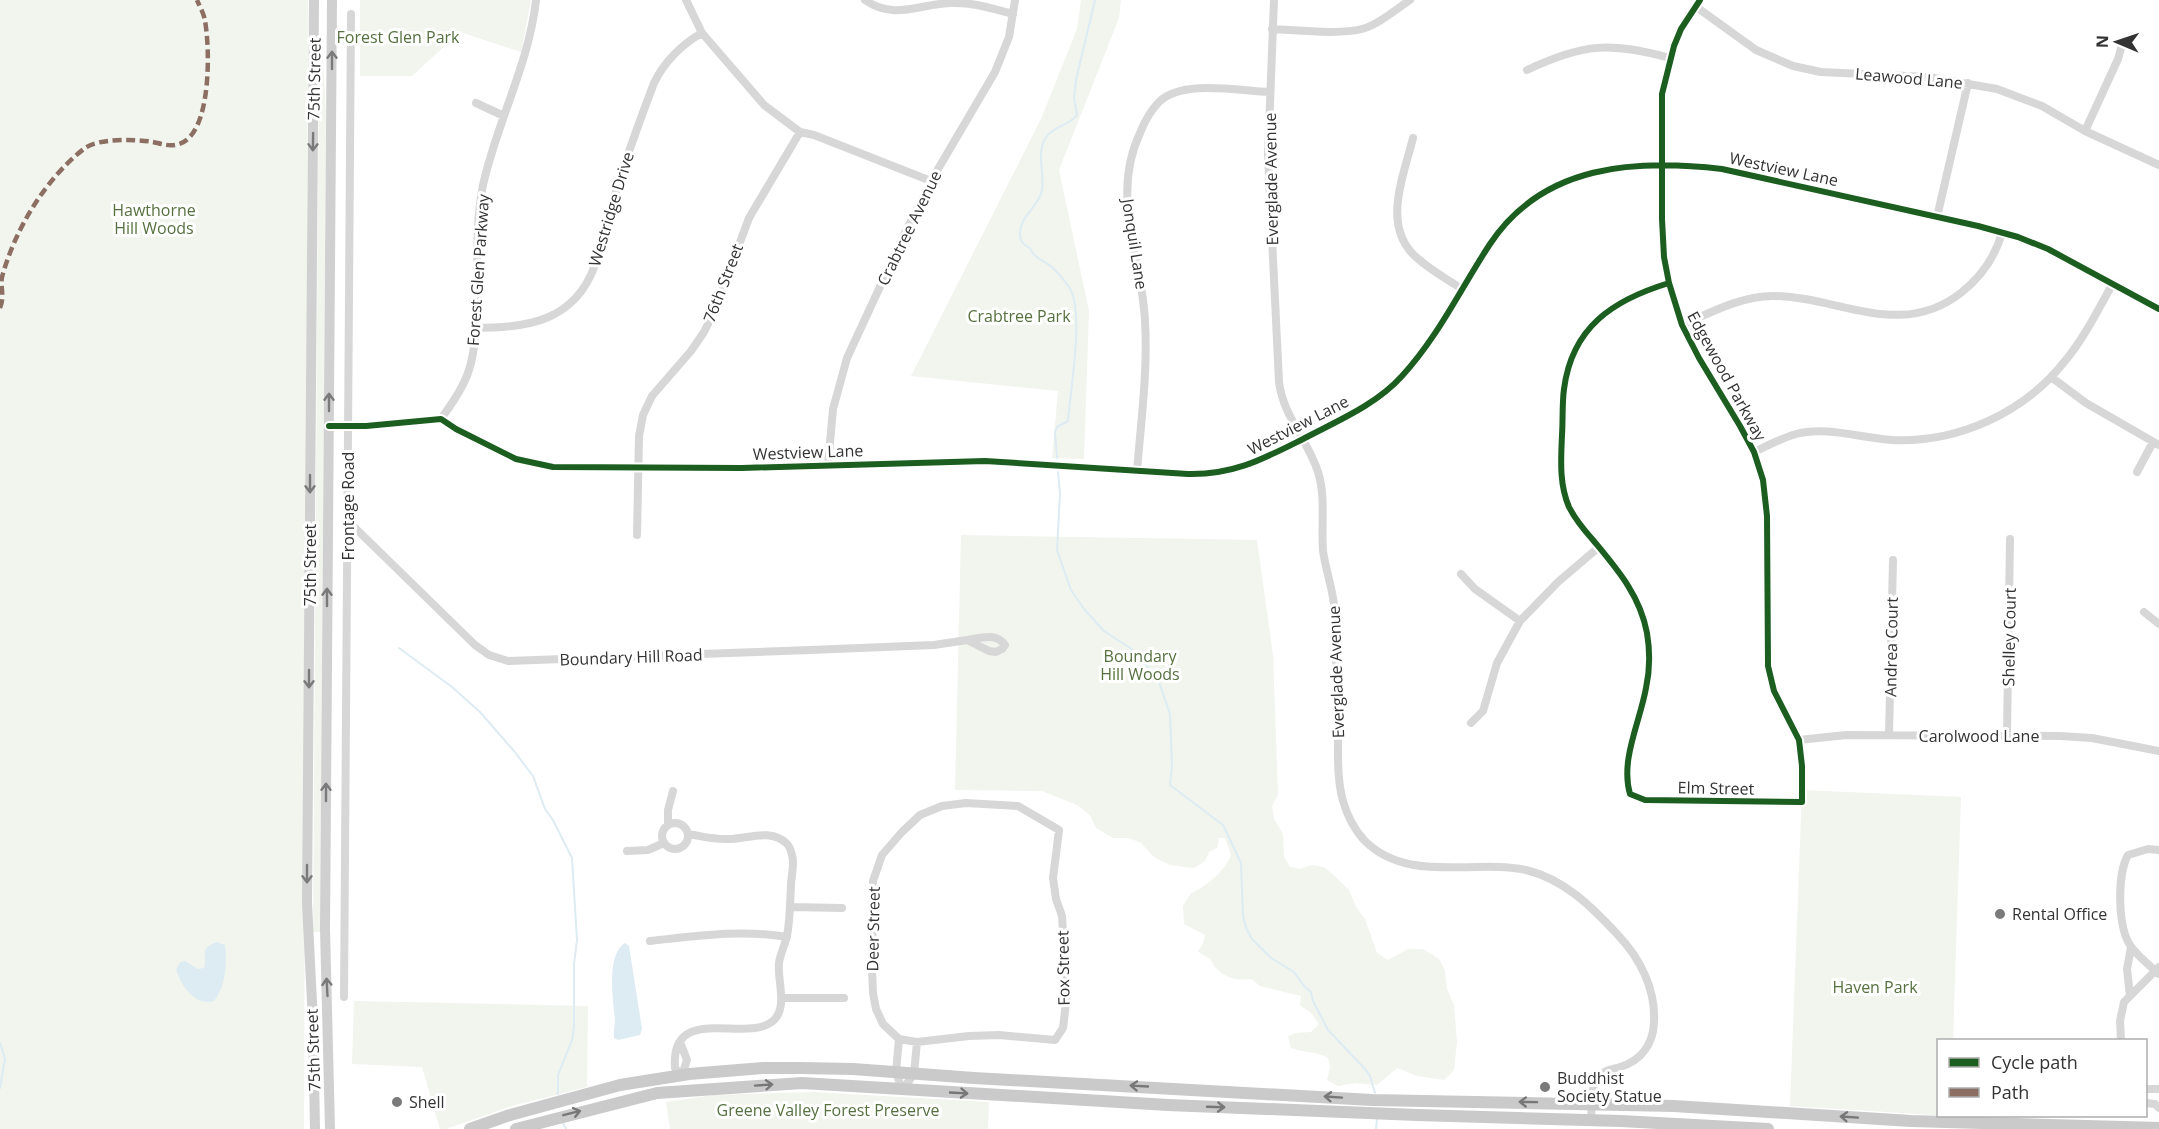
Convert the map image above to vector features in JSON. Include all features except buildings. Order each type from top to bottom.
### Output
[{"type":"main road","name":"75th Street","points":[[314,0],[307,903],[314,1034],[315,1129]]},
{"type":"main road","name":"75th Street","points":[[330,1129],[325,929],[332,0]]},
{"type":"main road","points":[[470,1129],[510,1115],[620,1085],[682,1075],[763,1068],[853,1069],[1372,1100],[1674,1106],[1911,1121],[2159,1128]]},
{"type":"main road","points":[[516,1129],[657,1093],[802,1083],[1191,1106],[1591,1120],[1768,1129]]},
{"type":"street","name":"Forest Glen Parkway","points":[[441,419],[453,402],[468,372],[476,328],[476,251],[480,207],[489,162],[529,44],[536,0]]},
{"type":"street","points":[[686,0],[702,33],[764,105],[800,132],[814,135],[931,182]]},
{"type":"street","points":[[866,0],[879,8],[895,11],[910,11],[936,4],[954,3],[976,5],[1013,14]]},
{"type":"street","name":"Crabtree Avenue","points":[[828,465],[832,409],[844,367],[903,237],[931,182],[995,72],[1010,36],[1016,0]]},
{"type":"street","name":"Everglade Avenue","points":[[1274,0],[1268,156],[1279,382],[1284,408],[1317,469],[1322,491],[1323,551],[1335,610],[1340,789],[1346,811],[1364,840],[1386,856],[1403,863],[1426,867],[1512,868],[1549,880],[1576,894],[1591,906],[1632,951],[1641,964],[1652,997],[1653,1034],[1639,1058],[1624,1066],[1608,1070],[1598,1078],[1594,1087],[1591,1120]]},
{"type":"street","points":[[1272,29],[1347,31],[1362,29],[1410,0]]},
{"type":"street","name":"Edgewood Parkway","points":[[1698,3],[1682,29],[1670,58],[1662,94],[1662,235],[1669,283],[1682,325],[1754,452],[1763,480],[1766,501],[1768,666],[1774,691],[1799,740],[1802,802]]},
{"type":"street","name":"Leawood Lane","points":[[1698,3],[1756,50],[1793,66],[1821,72],[1912,75],[1997,89],[2042,106],[2085,131],[2159,165]]},
{"type":"street","name":"Frontage Road","points":[[344,997],[351,14]]},
{"type":"street","name":"Westridge Drive","points":[[476,328],[520,327],[540,321],[572,302],[584,287],[596,264],[623,168],[659,72],[687,41],[702,33]]},
{"type":"street","points":[[2085,131],[2118,59],[2123,41]]},
{"type":"street","points":[[1527,69],[1559,55],[1596,47],[1625,47],[1670,58]]},
{"type":"street","points":[[1937,217],[1968,83]]},
{"type":"street","name":"Jonquil Lane","points":[[1137,471],[1145,356],[1145,321],[1140,271],[1128,221],[1126,193],[1128,170],[1137,138],[1159,102],[1180,91],[1197,88],[1269,92]]},
{"type":"street","points":[[476,103],[504,116]]},
{"type":"street","name":"76th Street","points":[[638,536],[640,426],[647,405],[704,332],[714,312],[749,218],[800,132]]},
{"type":"street","points":[[1413,138],[1397,201],[1397,220],[1401,234],[1413,255],[1462,289]]},
{"type":"street","name":"Westview Lane","points":[[441,419],[516,459],[533,464],[565,467],[742,468],[985,460],[1188,474],[1219,473],[1251,465],[1302,440],[1361,408],[1401,378],[1425,348],[1500,231],[1515,213],[1544,192],[1567,180],[1597,171],[1626,167],[1694,167],[1722,170],[2002,233],[2048,249],[2159,309]]},
{"type":"street","points":[[1682,325],[1755,297],[1771,296],[1796,298],[1873,314],[1901,315],[1926,311],[1958,295],[1978,278],[1993,255],[2002,233]]},
{"type":"street","points":[[1471,723],[1483,711],[1497,663],[1520,621],[1558,582],[1599,547],[1573,514],[1563,487],[1561,469],[1563,398],[1567,375],[1579,344],[1601,315],[1634,295],[1669,283]]},
{"type":"street","points":[[1754,452],[1784,438],[1807,432],[1829,432],[1902,440],[1954,433],[2001,415],[2028,398],[2051,377],[2076,347],[2113,283]]},
{"type":"street","points":[[2051,377],[2079,398],[2156,443],[2137,472]]},
{"type":"street","points":[[329,426],[441,419]]},
{"type":"street","name":"Boundary Hill Road","points":[[348,520],[476,645],[489,655],[508,661],[950,644],[967,640]]},
{"type":"street","name":"Shelley Court","points":[[2007,735],[2010,539]]},
{"type":"street","name":"Elm Street","points":[[1599,547],[1629,584],[1635,595],[1647,635],[1649,656],[1647,681],[1629,760],[1627,779],[1630,794],[1645,800],[1802,802]]},
{"type":"street","name":"Andrea Court","points":[[1889,735],[1893,560]]},
{"type":"street","points":[[1461,574],[1475,589],[1520,621]]},
{"type":"street","points":[[2144,612],[2159,624]]},
{"type":"street","name":"Carolwood Lane","points":[[1799,740],[1846,735],[2007,735],[2092,738],[2159,751]]},
{"type":"street","points":[[673,792],[668,810],[668,825],[662,835],[664,843],[671,848],[680,848],[686,842],[688,834]]},
{"type":"street","name":"Deer Street","points":[[899,1039],[883,1024],[876,1010],[873,993],[873,881],[882,855],[920,815],[942,806],[966,803],[1018,806],[1059,830]]},
{"type":"street","points":[[668,825],[680,824],[688,834],[728,839],[766,835],[777,837],[786,843],[793,857],[787,937],[779,963],[779,1013],[774,1021],[755,1028],[713,1028],[696,1031],[680,1042],[674,1053],[675,1068],[682,1075],[687,1060],[680,1042]]},
{"type":"street","name":"Fox Street","points":[[917,1042],[999,1035],[1055,1040],[1063,1028],[1067,994],[1062,916],[1056,899],[1053,878],[1059,830]]},
{"type":"street","points":[[627,851],[648,850],[664,843]]},
{"type":"street","points":[[2121,1039],[2120,1021],[2124,1002],[2158,971],[2131,947],[2124,930],[2120,896],[2123,864],[2128,855],[2136,851],[2159,850]]},
{"type":"street","points":[[790,907],[842,908]]},
{"type":"street","points":[[650,941],[719,933],[764,933],[787,937]]},
{"type":"street","points":[[2130,996],[2127,969],[2131,947]]},
{"type":"street","points":[[780,998],[844,998]]},
{"type":"street","points":[[899,1039],[917,1042],[914,1074],[902,1090],[896,1072],[899,1039]]},
{"type":"green space","name":"Hawthorne Hill Woods","points":[[0,0],[308,0],[304,1129],[0,1129]]},
{"type":"green space","name":"Forest Glen Park","points":[[360,0],[531,0],[521,52],[460,32],[412,76],[360,76]]},
{"type":"green space","name":"Crabtree Park","points":[[1081,0],[1121,0],[1119,18],[1059,170],[1089,311],[1084,459],[1052,458],[1058,391],[911,376],[1041,119],[1077,29]]},
{"type":"green space","points":[[319,37],[322,37],[326,114],[320,932],[313,932]]},
{"type":"green space","name":"Boundary Hill Woods","points":[[961,535],[1257,540],[1273,655],[1278,794],[1272,806],[1274,819],[1283,834],[1284,857],[1290,867],[1300,869],[1312,865],[1324,867],[1349,890],[1356,907],[1365,919],[1377,953],[1388,960],[1408,949],[1423,949],[1439,959],[1445,971],[1447,989],[1454,1005],[1457,1042],[1454,1070],[1444,1080],[1417,1076],[1397,1068],[1377,1085],[1355,1083],[1338,1086],[1327,1080],[1330,1067],[1328,1058],[1291,1048],[1288,1036],[1311,1032],[1319,1024],[1311,1013],[1300,1005],[1301,996],[1260,986],[1251,979],[1241,980],[1227,976],[1198,951],[1205,935],[1184,924],[1183,906],[1191,893],[1214,878],[1225,867],[1231,855],[1225,838],[1219,838],[1217,848],[1209,852],[1205,861],[1194,868],[1170,865],[1154,857],[1141,843],[1129,838],[1113,838],[1096,828],[1090,815],[1077,805],[1042,791],[955,790]]},
{"type":"green space","name":"Haven Park","points":[[1802,790],[1961,797],[1953,1039],[1937,1039],[1937,1115],[1790,1106]]},
{"type":"green space","points":[[354,1001],[588,1006],[587,1087],[512,1106],[446,1129],[440,1129],[422,1067],[352,1064]]},
{"type":"green space","name":"Greene Valley Forest Preserve","points":[[813,1092],[989,1102],[988,1129],[670,1129],[666,1102],[714,1095]]},
{"type":"shaded area","points":[[217,942],[225,945],[226,967],[223,981],[214,1001],[201,1001],[190,994],[176,970],[180,962],[185,961],[198,969],[204,968],[206,950]]},
{"type":"shaded area","points":[[625,943],[629,946],[642,1029],[640,1035],[618,1040],[614,1038],[612,978],[615,957]]},
{"type":"waterway","points":[[1057,458],[1055,432],[1057,427],[1068,421],[1076,332],[1074,298],[1058,273],[1037,257],[1020,237],[1023,222],[1037,202],[1042,190],[1043,142],[1054,129],[1071,121],[1077,115],[1074,98],[1076,80],[1095,0]]},
{"type":"waterway","points":[[1058,472],[1060,493],[1057,550],[1071,590],[1104,631],[1133,650],[1158,679],[1170,714],[1172,765],[1170,785],[1223,825],[1241,863],[1243,916],[1252,939],[1271,958],[1294,972],[1311,992],[1313,1001],[1328,1030],[1365,1069],[1370,1076],[1375,1093]]},
{"type":"waterway","points":[[399,648],[452,687],[480,712],[514,751],[533,776],[545,809],[572,858],[577,940],[574,964],[574,1027],[572,1040],[558,1075],[558,1094]]},
{"type":"waterway","points":[[0,1043],[5,1059],[0,1088]]},
{"type":"waterway","points":[[1376,1129],[1377,1119]]},
{"type":"waterway","points":[[562,1121],[566,1129]]},
{"type":"marked path","points":[[0,308],[2,277],[15,241],[45,189],[71,160],[85,148],[99,142],[137,140],[172,145],[179,144],[190,137],[198,124],[203,108],[208,69],[205,21],[197,0]]},
{"type":"cycle path","points":[[1669,283],[1630,298],[1598,319],[1576,349],[1569,367],[1563,395],[1561,462],[1562,480],[1569,507],[1626,583],[1639,607],[1647,633],[1648,674],[1627,768],[1630,794],[1645,800],[1802,802],[1799,740],[1774,691],[1768,666],[1767,516],[1763,480],[1754,452],[1682,325],[1669,283],[1664,257],[1662,94],[1674,46],[1681,29],[1700,0]]},
{"type":"cycle path","points":[[329,426],[366,426],[441,419],[516,459],[553,467],[742,468],[985,461],[1188,474],[1220,472],[1275,453],[1342,419],[1380,396],[1402,376],[1427,345],[1490,244],[1512,217],[1536,197],[1564,182],[1624,167],[1657,165],[1722,169],[1978,226],[2018,237],[2048,249],[2159,309]]},
{"type":"place","name":"Rental Office","points":[[2000,914]]},
{"type":"place","name":"Buddhist Society Statue","points":[[1545,1087]]},
{"type":"place","name":"Shell","points":[[397,1102]]}]
